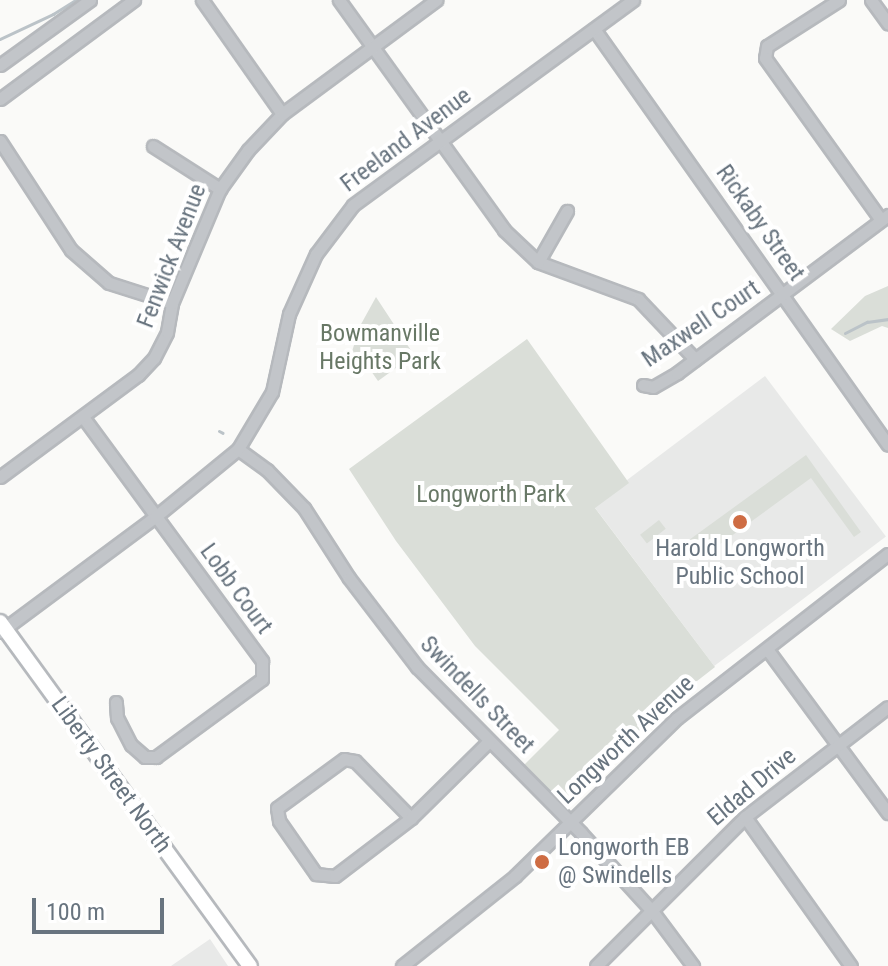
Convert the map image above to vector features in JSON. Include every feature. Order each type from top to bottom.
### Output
[{"type":"main road","name":"Liberty Street North","points":[[1,628],[250,966]]},
{"type":"street","points":[[0,65],[90,0]]},
{"type":"street","points":[[0,99],[134,0]]},
{"type":"street","points":[[202,0],[282,114]]},
{"type":"street","points":[[339,0],[504,230],[538,262],[638,299],[695,359]]},
{"type":"street","name":"Fenwick Avenue","points":[[0,477],[138,375],[154,358],[167,332],[172,303],[220,189],[248,150],[282,114],[436,0]]},
{"type":"street","name":"Freeland Avenue","points":[[1,628],[155,517],[238,449],[272,392],[289,314],[316,254],[353,205],[633,0]]},
{"type":"street","points":[[839,0],[767,46],[765,58],[884,218]]},
{"type":"street","points":[[871,0],[888,23]]},
{"type":"street","name":"Rickaby Street","points":[[594,29],[888,445]]},
{"type":"street","points":[[0,141],[71,250],[109,283],[172,303]]},
{"type":"street","points":[[153,146],[220,189]]},
{"type":"street","points":[[538,262],[567,211]]},
{"type":"street","name":"Maxwell Court","points":[[643,385],[653,387],[695,359],[884,218]]},
{"type":"street","points":[[83,417],[155,517]]},
{"type":"street","name":"Swindells Street","points":[[238,449],[267,470],[304,508],[349,578],[405,654],[570,822],[652,911],[693,966]]},
{"type":"street","name":"Lobb Court","points":[[116,702],[117,718],[131,745],[145,757],[156,757],[262,679],[262,661],[155,517]]},
{"type":"street","name":"Longworth Avenue","points":[[402,966],[469,915],[570,822],[659,733],[888,554]]},
{"type":"street","points":[[767,649],[888,813]]},
{"type":"street","name":"Eldad Drive","points":[[596,966],[745,817],[888,707]]},
{"type":"street","points":[[411,818],[355,761],[344,759],[277,808],[279,821],[316,874],[335,876],[411,818],[489,741]]},
{"type":"street","points":[[745,817],[851,966]]},
{"type":"shaded area","name":"Harold Longworth Public School","points":[[765,376],[886,537],[714,666],[593,505]]},
{"type":"shaded area","points":[[210,939],[228,966],[171,966]]},
{"type":"green space","points":[[888,286],[888,328],[882,326],[850,341],[831,329],[865,296]]},
{"type":"green space","name":"Bowmanville Heights Park","points":[[376,297],[414,355],[378,381],[371,371],[349,361],[360,326]]},
{"type":"green space","name":"Longworth Park","points":[[527,339],[629,483],[595,508],[715,667],[660,710],[563,806],[523,766],[559,730],[475,646],[396,541],[349,469]]},
{"type":"green space","points":[[806,455],[861,532],[854,537],[811,478],[701,558],[689,540]]},
{"type":"green space","points":[[659,520],[666,529],[647,543],[640,535]]},
{"type":"waterway","points":[[0,39],[75,0]]},
{"type":"waterway","points":[[845,333],[867,322],[888,319]]},
{"type":"waterway","points":[[219,431],[223,433]]},
{"type":"place","name":"Harold Longworth Public School","points":[[740,522]]},
{"type":"place","name":"Longworth EB @ Swindells","points":[[542,862]]}]
